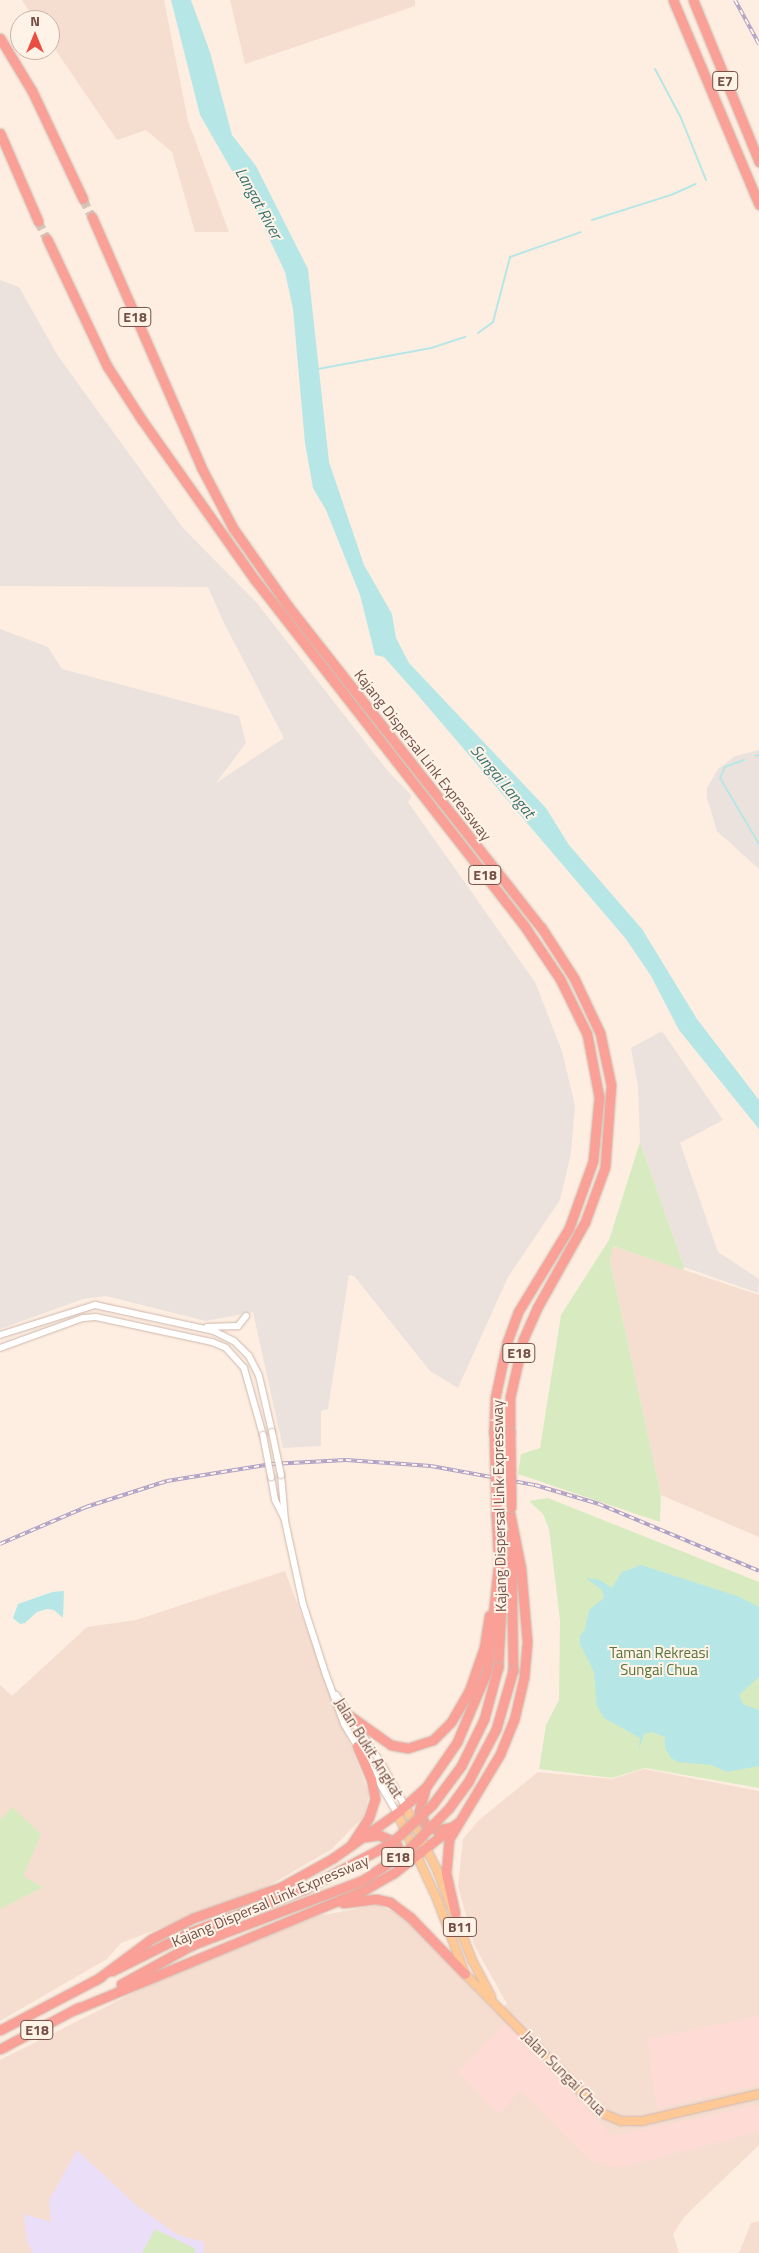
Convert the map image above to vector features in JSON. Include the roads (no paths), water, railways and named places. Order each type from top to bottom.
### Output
[{"type":"highway","name":"E7","points":[[673,0],[759,205]]},
{"type":"highway","name":"E7","points":[[692,0],[759,162]]},
{"type":"highway","points":[[0,38],[32,91],[83,199]]},
{"type":"highway","points":[[0,133],[38,221]]},
{"type":"highway","name":"Kajang Dispersal Link Expressway","points":[[0,2050],[192,1945],[363,1880],[410,1848],[449,1808],[469,1780],[496,1729],[513,1670],[510,1397],[523,1340],[536,1308],[585,1222],[605,1167],[612,1092],[600,1033],[574,978],[541,927],[288,606],[233,528],[201,467],[92,218]]},
{"type":"highway","name":"Kajang Dispersal Link Expressway","points":[[0,2030],[188,1934],[305,1889],[391,1843],[432,1805],[461,1766],[484,1719],[498,1667],[501,1610],[496,1515],[495,1398],[507,1342],[522,1305],[569,1228],[593,1161],[599,1097],[587,1034],[560,979],[528,931],[255,580],[142,420],[108,366],[47,239]]},
{"type":"highway","points":[[455,1913],[445,1858],[449,1839],[500,1754],[514,1720],[524,1678],[527,1641],[522,1570],[511,1510]]},
{"type":"highway","points":[[350,1716],[384,1742],[398,1747],[422,1746],[442,1732],[461,1708],[477,1672],[498,1568]]},
{"type":"highway","points":[[96,1980],[151,1939],[193,1918],[281,1886],[350,1847],[397,1813],[426,1787],[457,1742],[481,1688],[491,1651],[493,1596]]},
{"type":"highway","points":[[350,1847],[368,1817],[374,1799],[371,1778],[357,1746]]},
{"type":"highway","points":[[426,1787],[419,1811],[425,1824],[445,1830],[457,1823]]},
{"type":"highway","points":[[74,2010],[173,1967],[328,1906],[394,1873],[427,1849],[457,1823]]},
{"type":"highway","points":[[363,1838],[384,1836],[397,1845],[400,1861],[394,1873]]},
{"type":"highway","points":[[328,1906],[361,1900],[390,1902],[410,1917],[465,1974]]},
{"type":"main road","name":"Jalan Sungai Chua","points":[[405,1806],[427,1849],[455,1913],[472,1960],[496,2004]]},
{"type":"main road","name":"Jalan Sungai Chua","points":[[397,1813],[418,1856],[465,1974],[594,2107],[614,2120],[642,2121],[759,2094]]},
{"type":"street","points":[[0,1335],[95,1305],[203,1328],[238,1326],[246,1316]]},
{"type":"street","name":"Jalan Bukit Angkat","points":[[0,1348],[83,1318],[96,1317],[212,1342],[237,1358],[248,1379],[263,1435],[275,1500],[286,1521]]},
{"type":"street","name":"Jalan Bukit Angkat","points":[[203,1328],[234,1341],[249,1356],[259,1376],[281,1475],[286,1521],[302,1604],[344,1724],[397,1813]]},
{"type":"street","name":"Jalan Bukit Angkat","points":[[332,1690],[405,1806]]},
{"type":"water","points":[[171,0],[191,0],[210,52],[232,135],[256,166],[308,269],[329,462],[364,565],[392,614],[396,638],[409,663],[546,808],[569,845],[642,929],[697,1019],[759,1100],[759,1129],[679,1030],[651,976],[626,939],[416,693],[384,657],[375,655],[360,595],[326,510],[313,488],[305,443],[293,309],[285,272],[261,221],[200,115]]},
{"type":"water","points":[[641,1565],[737,1596],[759,1607],[759,1677],[739,1695],[743,1704],[759,1710],[759,1766],[727,1772],[712,1765],[678,1762],[671,1758],[665,1748],[665,1737],[652,1732],[644,1734],[639,1750],[640,1738],[604,1718],[597,1706],[594,1672],[580,1644],[580,1636],[585,1629],[589,1610],[604,1598],[602,1590],[586,1578],[600,1580],[612,1588],[622,1572]]},
{"type":"water","points":[[64,1591],[63,1618],[54,1610],[47,1609],[37,1612],[25,1623],[20,1624],[13,1618],[18,1604],[52,1592]]},
{"type":"waterway","points":[[655,69],[681,118],[706,180]]},
{"type":"waterway","points":[[592,220],[671,195],[696,184]]},
{"type":"waterway","points":[[478,333],[493,322],[510,257],[581,232]]},
{"type":"waterway","points":[[318,369],[431,348],[465,337]]},
{"type":"waterway","points":[[744,760],[725,767],[720,778],[759,844]]},
{"type":"tunnel","points":[[83,199],[92,217]]},
{"type":"tunnel","points":[[38,221],[47,239]]},
{"type":"railway","points":[[735,0],[759,44]]},
{"type":"railway","points":[[0,1544],[86,1507],[167,1481],[272,1464],[346,1460],[431,1466],[535,1485],[599,1504],[759,1571]]},
{"type":"water label","name":"Langat River","points":[[259,203]]},
{"type":"water label","name":"Sungai Langat","points":[[503,781]]},
{"type":"park label","name":"Taman Rekreasi Sungai Chua","points":[[659,1660]]}]
